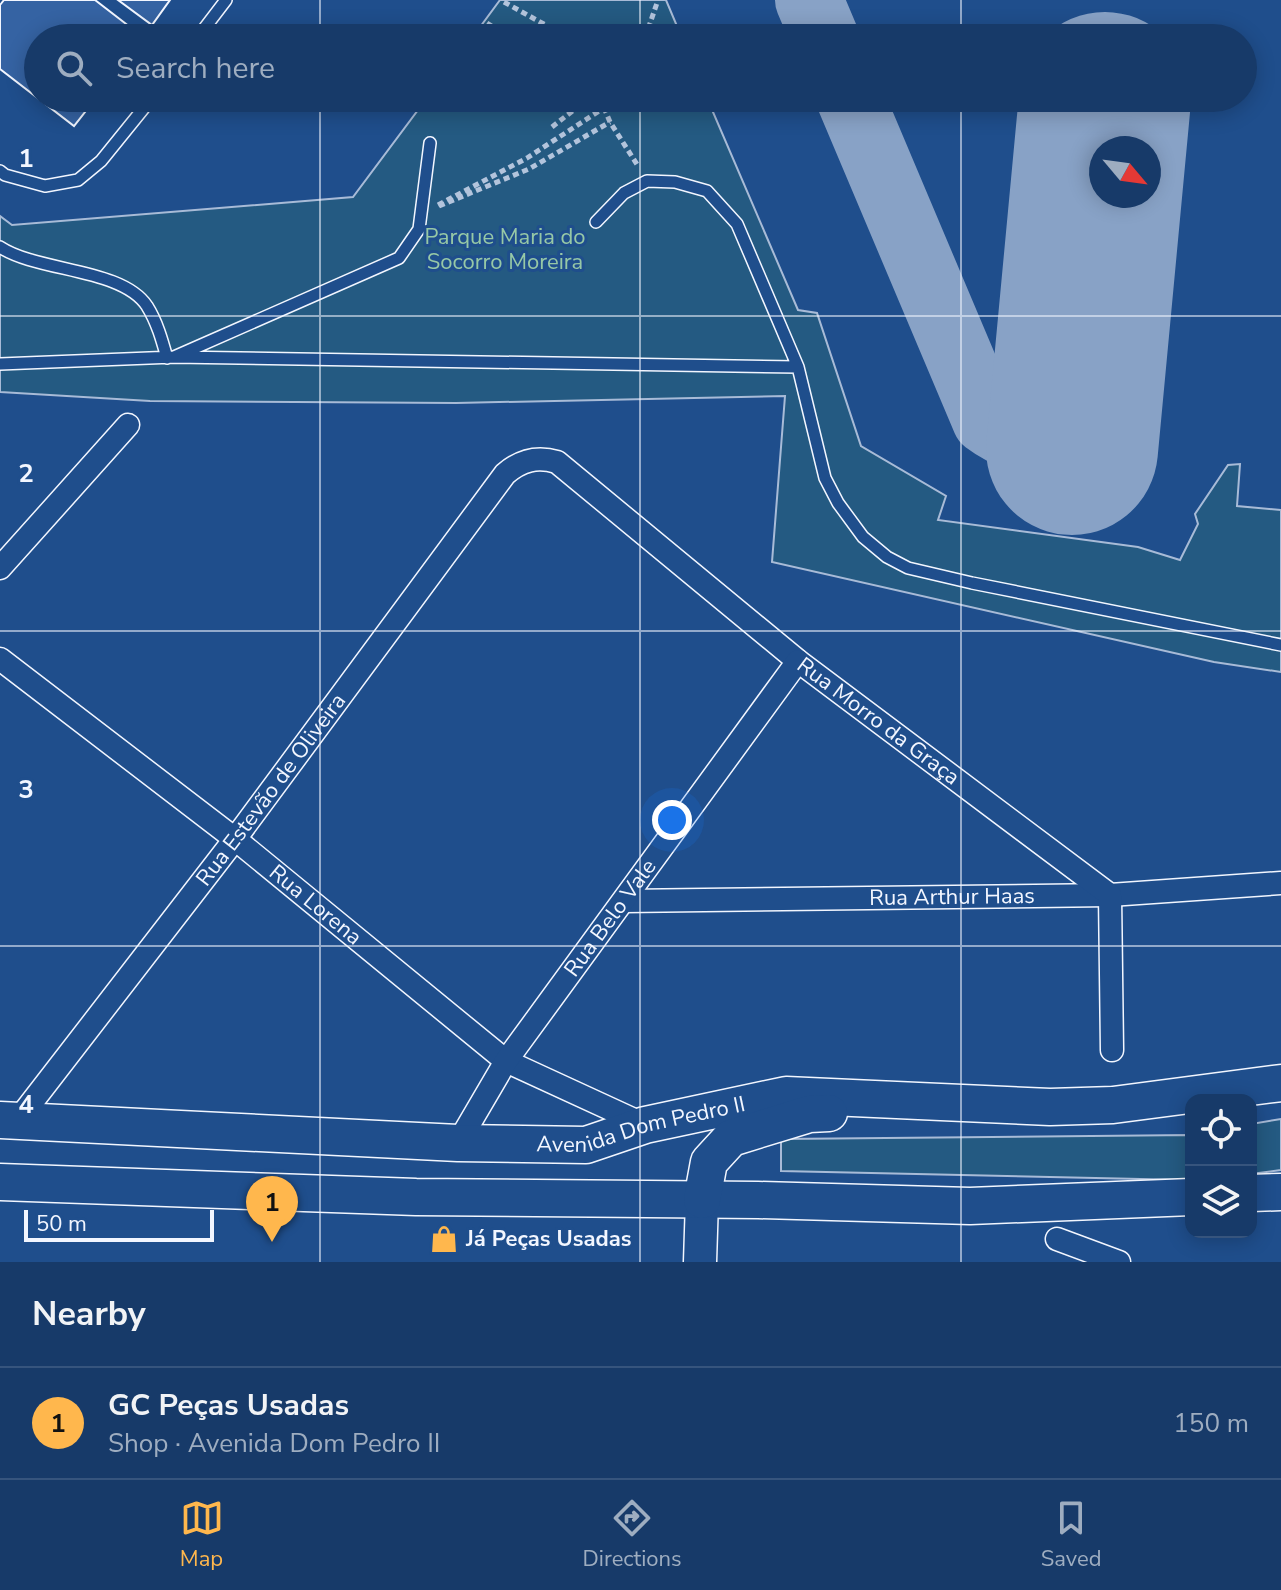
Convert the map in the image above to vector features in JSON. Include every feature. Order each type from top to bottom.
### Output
[{"type":"main road","name":"Avenida Dom Pedro II","points":[[9,1120],[458,1143],[586,1145],[645,1125],[786,1095],[1050,1107],[1113,1105],[1281,1083]]},
{"type":"main road","points":[[702,1200],[709,1162],[731,1138],[809,1114],[1050,1107]]},
{"type":"main road","points":[[0,1182],[416,1197],[970,1206],[1185,1197]]},
{"type":"main road","points":[[1257,1193],[1281,1192]]},
{"type":"street","points":[[0,568],[128,425]]},
{"type":"street","name":"Rua Morro da Graça","points":[[526,461],[541,457],[557,462],[798,661],[1110,895]]},
{"type":"street","name":"Rua Estevão de Oliveira","points":[[9,1120],[235,839],[505,474],[526,461]]},
{"type":"street","name":"Rua Lorena","points":[[0,659],[235,839],[506,1061],[645,1125]]},
{"type":"street","name":"Rua Belo Vale","points":[[458,1143],[506,1061],[798,661]]},
{"type":"street","name":"Rua Arthur Haas","points":[[624,901],[1110,895],[1281,883]]},
{"type":"street","points":[[1110,895],[1112,1050]]},
{"type":"street","points":[[700,1262],[702,1200]]},
{"type":"street","points":[[1057,1239],[1119,1262]]},
{"type":"lane","points":[[208,24],[226,0]]},
{"type":"lane","points":[[0,171],[45,186],[78,180],[101,161],[141,112]]},
{"type":"lane","points":[[171,358],[399,258],[419,229],[430,143]]},
{"type":"lane","points":[[596,222],[624,193],[647,181],[675,182],[707,191],[737,224],[798,367],[825,478],[838,503],[863,537],[887,557],[908,568],[972,583],[1281,645]]},
{"type":"lane","points":[[0,247],[38,263],[89,274],[125,289],[145,303],[171,358]]},
{"type":"lane","points":[[0,364],[171,358],[798,367]]},
{"type":"path","points":[[650,24],[658,0]]},
{"type":"path","points":[[504,2],[544,24]]},
{"type":"path","points":[[552,127],[571,112]]},
{"type":"path","points":[[423,213],[527,158],[600,112]]},
{"type":"path","points":[[606,112],[647,181]]},
{"type":"path","points":[[423,213],[529,169],[610,122]]},
{"type":"green space","points":[[500,0],[666,0],[676,24],[482,24]]},
{"type":"green space","name":"Parque Maria do Socorro Moreira","points":[[417,112],[713,112],[798,310],[817,313],[861,446],[946,496],[938,520],[1138,547],[1180,560],[1198,524],[1195,514],[1228,465],[1240,464],[1237,506],[1281,510],[1281,672],[1214,662],[772,562],[785,396],[456,403],[150,401],[0,392],[0,216],[12,225],[353,197]]},
{"type":"green space","points":[[1281,1119],[1281,1170],[1257,1173],[1257,1123]]},
{"type":"green space","points":[[1185,1135],[1185,1180],[781,1171],[781,1139]]},
{"type":"building","points":[[4,0],[95,0],[126,24],[24,24],[24,87],[0,69],[0,5]]},
{"type":"building","points":[[118,0],[170,0],[151,24]]},
{"type":"building","points":[[56,112],[85,112],[74,126]]},
{"type":"taxiway","points":[[809,0],[819,24]]},
{"type":"taxiway","points":[[856,112],[986,420],[1009,434],[1037,442],[1055,441],[1073,433]]},
{"type":"runway","points":[[1072,449],[1104,112]]},
{"type":"place","name":"Já Peças Usadas","points":[[444,1239]]},
{"type":"place","name":"GC Peças Usadas","points":[[272,1242]]}]
